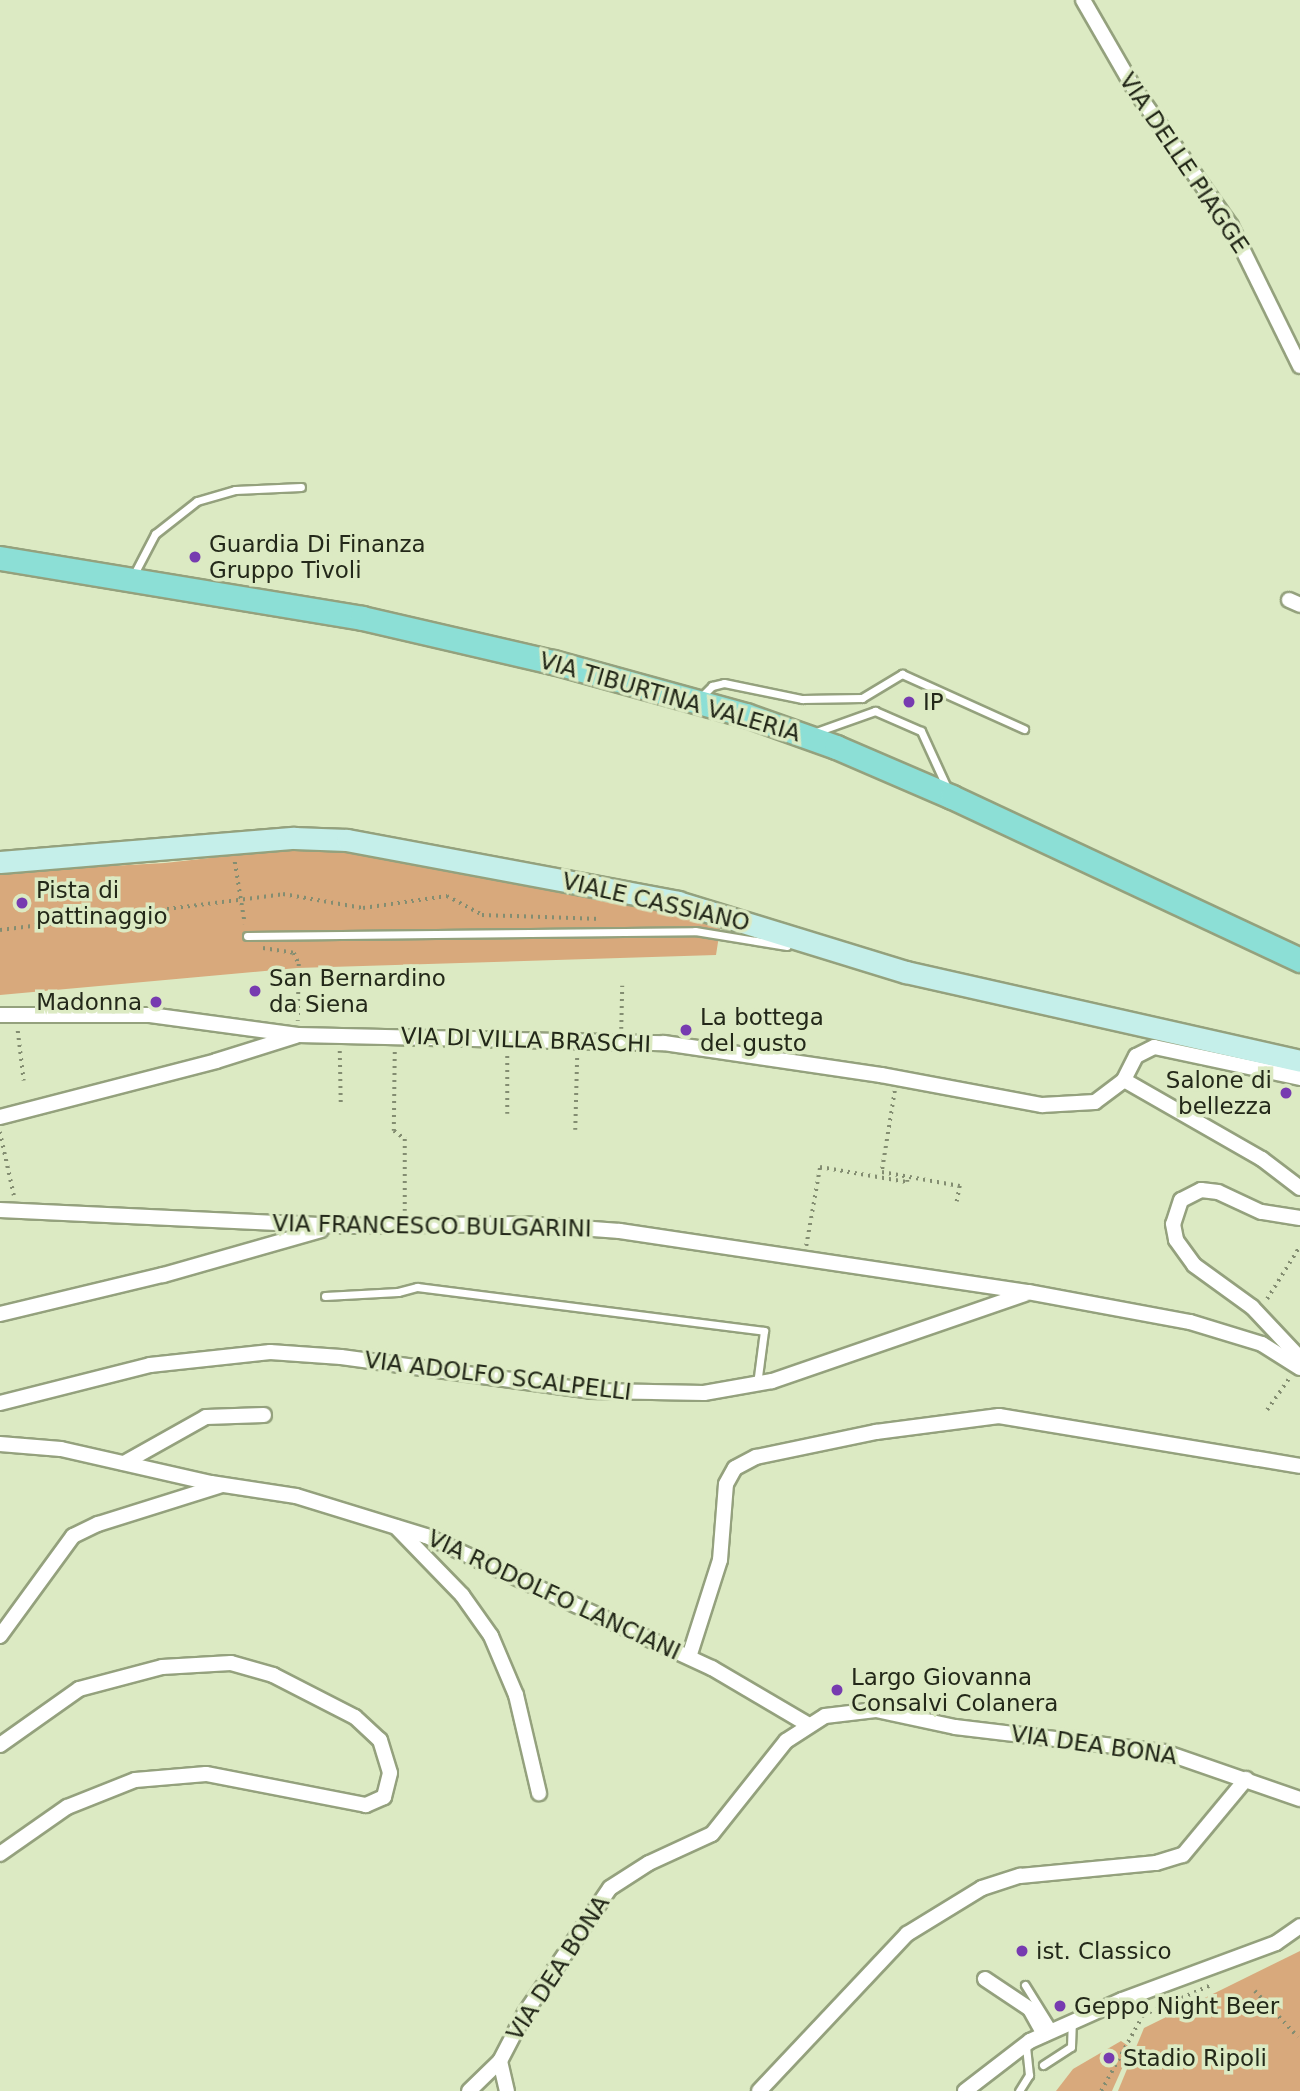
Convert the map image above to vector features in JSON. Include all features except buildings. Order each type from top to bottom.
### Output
[{"type":"main road","name":"VIA TIBURTINA VALERIA","points":[[0,558],[362,618],[697,701],[807,736],[951,797],[1300,960]]},
{"type":"street","name":"VIA DELLE PIAGGE","points":[[1083,0],[1135,90],[1231,226],[1300,366]]},
{"type":"street","name":"VIALE CASSIANO","points":[[0,862],[317,838],[388,847],[678,902],[840,954],[1300,1061]]},
{"type":"street","name":"VIA DI VILLA BRASCHI","points":[[0,1015],[150,1015],[298,1035],[621,1041],[726,1051],[1042,1105],[1095,1102],[1124,1080],[1136,1055],[1154,1047],[1300,1078]]},
{"type":"street","points":[[0,1117],[216,1061],[298,1035]]},
{"type":"street","points":[[1124,1080],[1262,1159],[1300,1188]]},
{"type":"street","points":[[1299,1364],[1258,1313],[1188,1258],[1174,1235],[1177,1207],[1192,1192],[1206,1190],[1261,1212],[1300,1218]]},
{"type":"street","name":"VIA FRANCESCO BULGARINI","points":[[0,1210],[336,1226],[526,1223],[804,1257],[1028,1292],[1207,1326],[1262,1345],[1299,1364]]},
{"type":"street","points":[[0,1314],[163,1275],[336,1226]]},
{"type":"street","name":"VIA ADOLFO SCALPELLI","points":[[0,1403],[150,1365],[270,1352],[341,1357],[611,1392],[689,1394],[757,1384],[1028,1292]]},
{"type":"street","points":[[124,1463],[206,1417],[264,1416]]},
{"type":"street","points":[[689,1657],[720,1560],[726,1484],[735,1468],[756,1457],[869,1433],[999,1416],[1300,1466]]},
{"type":"street","name":"VIA RODOLFO LANCIANI","points":[[0,1444],[53,1448],[223,1485],[310,1499],[441,1541],[689,1657],[807,1724]]},
{"type":"street","points":[[0,1636],[73,1536],[98,1524],[223,1485]]},
{"type":"street","points":[[396,1527],[462,1595],[491,1636],[516,1695],[538,1793]]},
{"type":"street","points":[[0,1745],[57,1701],[101,1682],[162,1667],[241,1665],[328,1700],[364,1724],[384,1749],[389,1780],[384,1797],[366,1805],[206,1774],[156,1775],[85,1798],[0,1854]]},
{"type":"street","name":"VIA DEA BONA","points":[[469,2091],[500,2061],[536,1996],[610,1888],[649,1863],[712,1834],[786,1741],[807,1724],[838,1712],[876,1710],[955,1727],[1164,1752],[1300,1799]]},
{"type":"street","points":[[0,1755],[33,1720]]},
{"type":"street","points":[[759,2091],[906,1934],[982,1888],[1020,1876],[1156,1863],[1183,1855],[1246,1779]]},
{"type":"street","points":[[971,2089],[1026,2044],[1049,2032],[1276,1943],[1300,1926]]},
{"type":"street","points":[[985,1979],[1030,2009],[1049,2032]]},
{"type":"street","points":[[500,2061],[507,2091]]},
{"type":"lane","points":[[131,581],[155,534],[197,501],[235,490],[301,487]]},
{"type":"lane","points":[[697,701],[712,686],[724,683],[802,699],[862,698],[902,674],[1024,729]]},
{"type":"lane","points":[[807,736],[875,711],[921,731],[951,797]]},
{"type":"lane","points":[[247,936],[695,931],[840,954]]},
{"type":"lane","points":[[325,1296],[398,1292],[417,1287],[764,1331],[757,1384]]},
{"type":"lane","points":[[1024,1984],[1049,2032]]},
{"type":"lane","points":[[1044,2066],[1071,2047],[1072,2022]]},
{"type":"lane","points":[[1019,2091],[1029,2075],[1026,2044]]},
{"type":"path","points":[[233,843],[247,936],[265,951],[293,953],[299,964],[298,1035]]},
{"type":"path","points":[[0,930],[283,894],[363,908],[447,897],[482,915],[585,916],[610,920]]},
{"type":"path","points":[[621,1041],[622,986]]},
{"type":"path","points":[[16,1015],[24,1081]]},
{"type":"path","points":[[340,1035],[341,1104]]},
{"type":"path","points":[[396,1036],[394,1131],[405,1139],[405,1225]]},
{"type":"path","points":[[507,1114],[508,1038]]},
{"type":"path","points":[[575,1130],[577,1039]]},
{"type":"path","points":[[893,1107],[882,1172],[960,1186],[957,1202]]},
{"type":"path","points":[[0,1132],[17,1211]]},
{"type":"path","points":[[804,1257],[820,1167],[907,1182],[907,1177]]},
{"type":"path","points":[[1258,1313],[1300,1246]]},
{"type":"path","points":[[1267,1410],[1299,1364]]},
{"type":"path","points":[[1101,2091],[1143,2015],[1216,1983],[1230,1961]]},
{"type":"path","points":[[1255,1991],[1299,2037]]},
{"type":"shaded area","points":[[316,846],[721,923],[716,955],[297,968],[0,995],[0,872],[165,863]]},
{"type":"shaded area","points":[[1300,1951],[1300,2091],[1118,2091],[1144,2028]]},
{"type":"shaded area","name":"Stadio Ripoli","points":[[1121,2041],[1131,2048],[1112,2091],[1056,2091],[1073,2069]]},
{"type":"place","name":"Guardia Di Finanza Gruppo Tivoli","points":[[195,557]]},
{"type":"place","name":"IP","points":[[909,702]]},
{"type":"place","name":"Pista di pattinaggio","points":[[22,903]]},
{"type":"place","name":"San Bernardino da Siena","points":[[255,991]]},
{"type":"place","name":"Madonna","points":[[156,1002]]},
{"type":"place","name":"La bottega del gusto","points":[[686,1030]]},
{"type":"place","name":"Salone di bellezza","points":[[1286,1093]]},
{"type":"place","name":"Largo Giovanna Consalvi Colanera","points":[[837,1690]]},
{"type":"place","name":"ist. Classico","points":[[1022,1951]]},
{"type":"place","name":"Geppo Night Beer","points":[[1060,2006]]},
{"type":"place","name":"Stadio Ripoli","points":[[1109,2058]]}]
